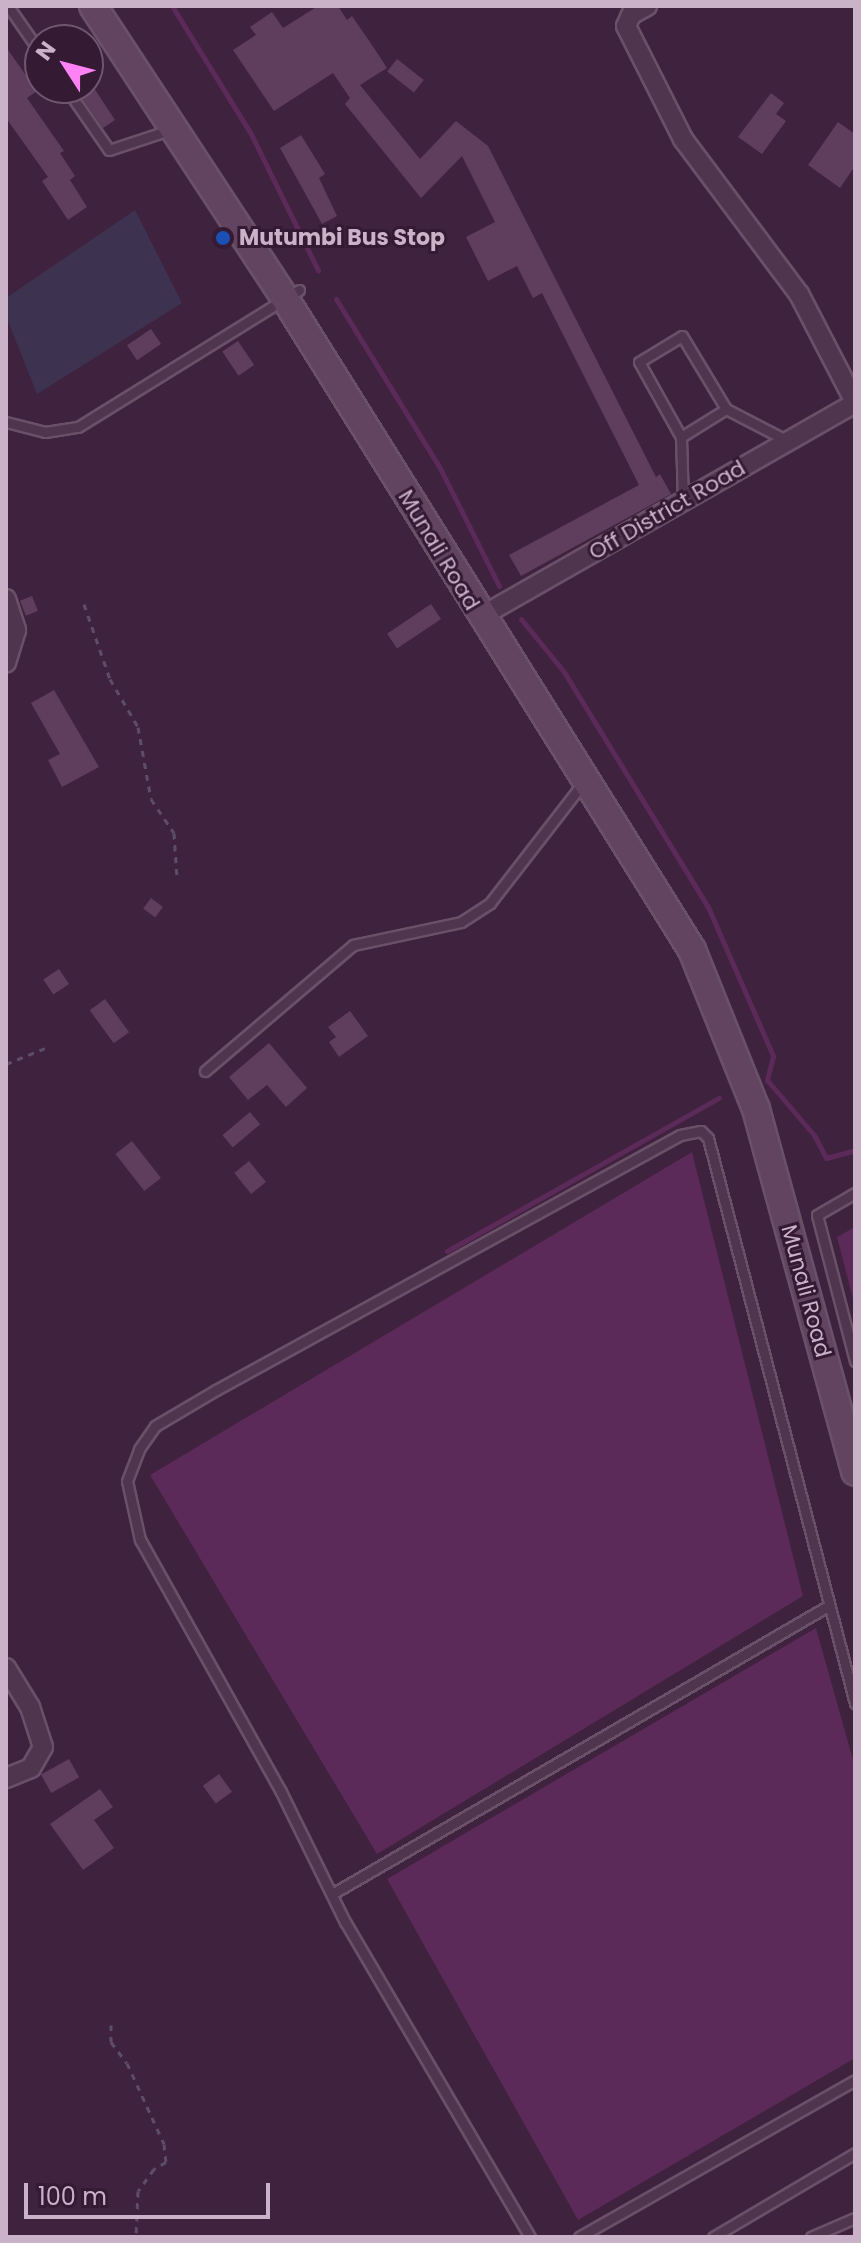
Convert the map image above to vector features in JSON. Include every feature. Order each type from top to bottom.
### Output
[{"type":"main road","name":"Munali Road","points":[[93,6],[292,294]]},
{"type":"main road","name":"Munali Road","points":[[116,6],[692,950],[756,1109],[855,1472]]},
{"type":"main road","name":"Munali Road","points":[[487,612],[702,945],[760,1092],[756,1109]]},
{"type":"street","points":[[647,6],[631,15],[626,26],[683,139],[799,294],[855,402]]},
{"type":"street","name":"Off District Road","points":[[487,612],[855,402]]},
{"type":"street","points":[[6,599],[16,630],[6,662]]},
{"type":"street","points":[[6,1668],[30,1707],[43,1747],[31,1768],[6,1778]]},
{"type":"lane","points":[[8,6],[24,29]]},
{"type":"lane","points":[[77,104],[109,150],[175,128]]},
{"type":"lane","points":[[6,422],[45,432],[78,427],[292,294]]},
{"type":"lane","points":[[683,501],[681,437],[639,362],[682,336],[726,409],[787,441]]},
{"type":"lane","points":[[681,437],[726,409]]},
{"type":"lane","points":[[205,1071],[353,945],[461,922],[490,903],[587,778]]},
{"type":"lane","points":[[530,2237],[332,1894],[280,1790],[140,1540],[127,1481],[139,1449],[155,1426],[216,1390],[680,1135],[701,1131],[708,1138],[855,1703]]},
{"type":"lane","points":[[855,1193],[817,1215],[855,1361]]},
{"type":"lane","points":[[332,1894],[828,1606]]},
{"type":"lane","points":[[579,2237],[855,2080]]},
{"type":"lane","points":[[713,2237],[855,2153]]},
{"type":"lane","points":[[811,2237],[855,2218]]},
{"type":"path","points":[[84,604],[110,679],[138,727],[151,799],[174,833],[177,878]]},
{"type":"path","points":[[6,1064],[45,1048]]},
{"type":"path","points":[[111,2025],[111,2042],[127,2063],[164,2144],[166,2162],[154,2169],[138,2191],[136,2237]]},
{"type":"shaded area","points":[[135,210],[182,303],[37,394],[6,316],[6,298]]},
{"type":"shaded area","points":[[692,1152],[803,1596],[377,1854],[150,1475]]},
{"type":"shaded area","points":[[855,1227],[855,1307],[837,1237]]},
{"type":"shaded area","points":[[816,1628],[855,1767],[855,2058],[578,2220],[387,1879]]},
{"type":"building","points":[[318,6],[338,6],[347,20],[352,16],[374,48],[387,68],[360,85],[420,159],[456,121],[488,146],[656,477],[660,474],[671,494],[521,576],[509,555],[639,485],[542,293],[533,298],[517,266],[488,281],[466,237],[495,222],[462,156],[421,198],[345,104],[350,98],[333,73],[274,111],[233,50],[256,35],[250,27],[272,12],[283,28]]},
{"type":"building","points":[[6,47],[24,73],[24,104],[31,104],[64,151],[60,153],[75,176],[70,180],[87,207],[68,220],[42,181],[48,177],[6,118]]},
{"type":"building","points":[[397,59],[424,80],[414,93],[387,72]]},
{"type":"building","points":[[771,93],[784,103],[776,114],[786,121],[762,154],[738,137]]},
{"type":"building","points":[[104,103],[115,120],[103,128],[86,104]]},
{"type":"building","points":[[838,122],[855,134],[855,166],[840,188],[808,165]]},
{"type":"building","points":[[301,135],[325,174],[319,178],[337,216],[322,224],[280,148]]},
{"type":"building","points":[[151,329],[161,344],[137,360],[127,345]]},
{"type":"building","points":[[238,341],[254,365],[238,376],[222,352]]},
{"type":"building","points":[[32,596],[38,611],[26,616],[20,601]]},
{"type":"building","points":[[431,604],[441,619],[397,649],[387,634]]},
{"type":"building","points":[[54,690],[99,767],[62,787],[48,760],[60,754],[31,703]]},
{"type":"building","points":[[151,898],[163,907],[155,917],[143,908]]},
{"type":"building","points":[[59,969],[69,984],[53,995],[43,980]]},
{"type":"building","points":[[105,999],[129,1032],[114,1043],[90,1010]]},
{"type":"building","points":[[350,1011],[368,1036],[339,1057],[329,1042],[336,1037],[328,1027]]},
{"type":"building","points":[[269,1043],[307,1088],[286,1107],[267,1085],[248,1100],[229,1077]]},
{"type":"building","points":[[250,1112],[260,1124],[233,1147],[222,1135]]},
{"type":"building","points":[[132,1141],[161,1178],[144,1191],[115,1154]]},
{"type":"building","points":[[249,1161],[266,1182],[251,1194],[234,1173]]},
{"type":"building","points":[[69,1759],[79,1777],[51,1793],[41,1775]]},
{"type":"building","points":[[219,1774],[232,1792],[216,1804],[203,1786]]},
{"type":"building","points":[[100,1789],[113,1807],[94,1820],[114,1848],[83,1870],[50,1824]]},
{"type":"waterway","points":[[172,6],[251,134],[318,270]]},
{"type":"waterway","points":[[336,299],[440,468],[499,586]]},
{"type":"waterway","points":[[521,619],[564,672],[708,907],[773,1056],[767,1080],[814,1135],[826,1158],[855,1150]]},
{"type":"waterway","points":[[447,1251],[719,1098]]},
{"type":"place","name":"Mutumbi Bus Stop","points":[[223,238]]}]
